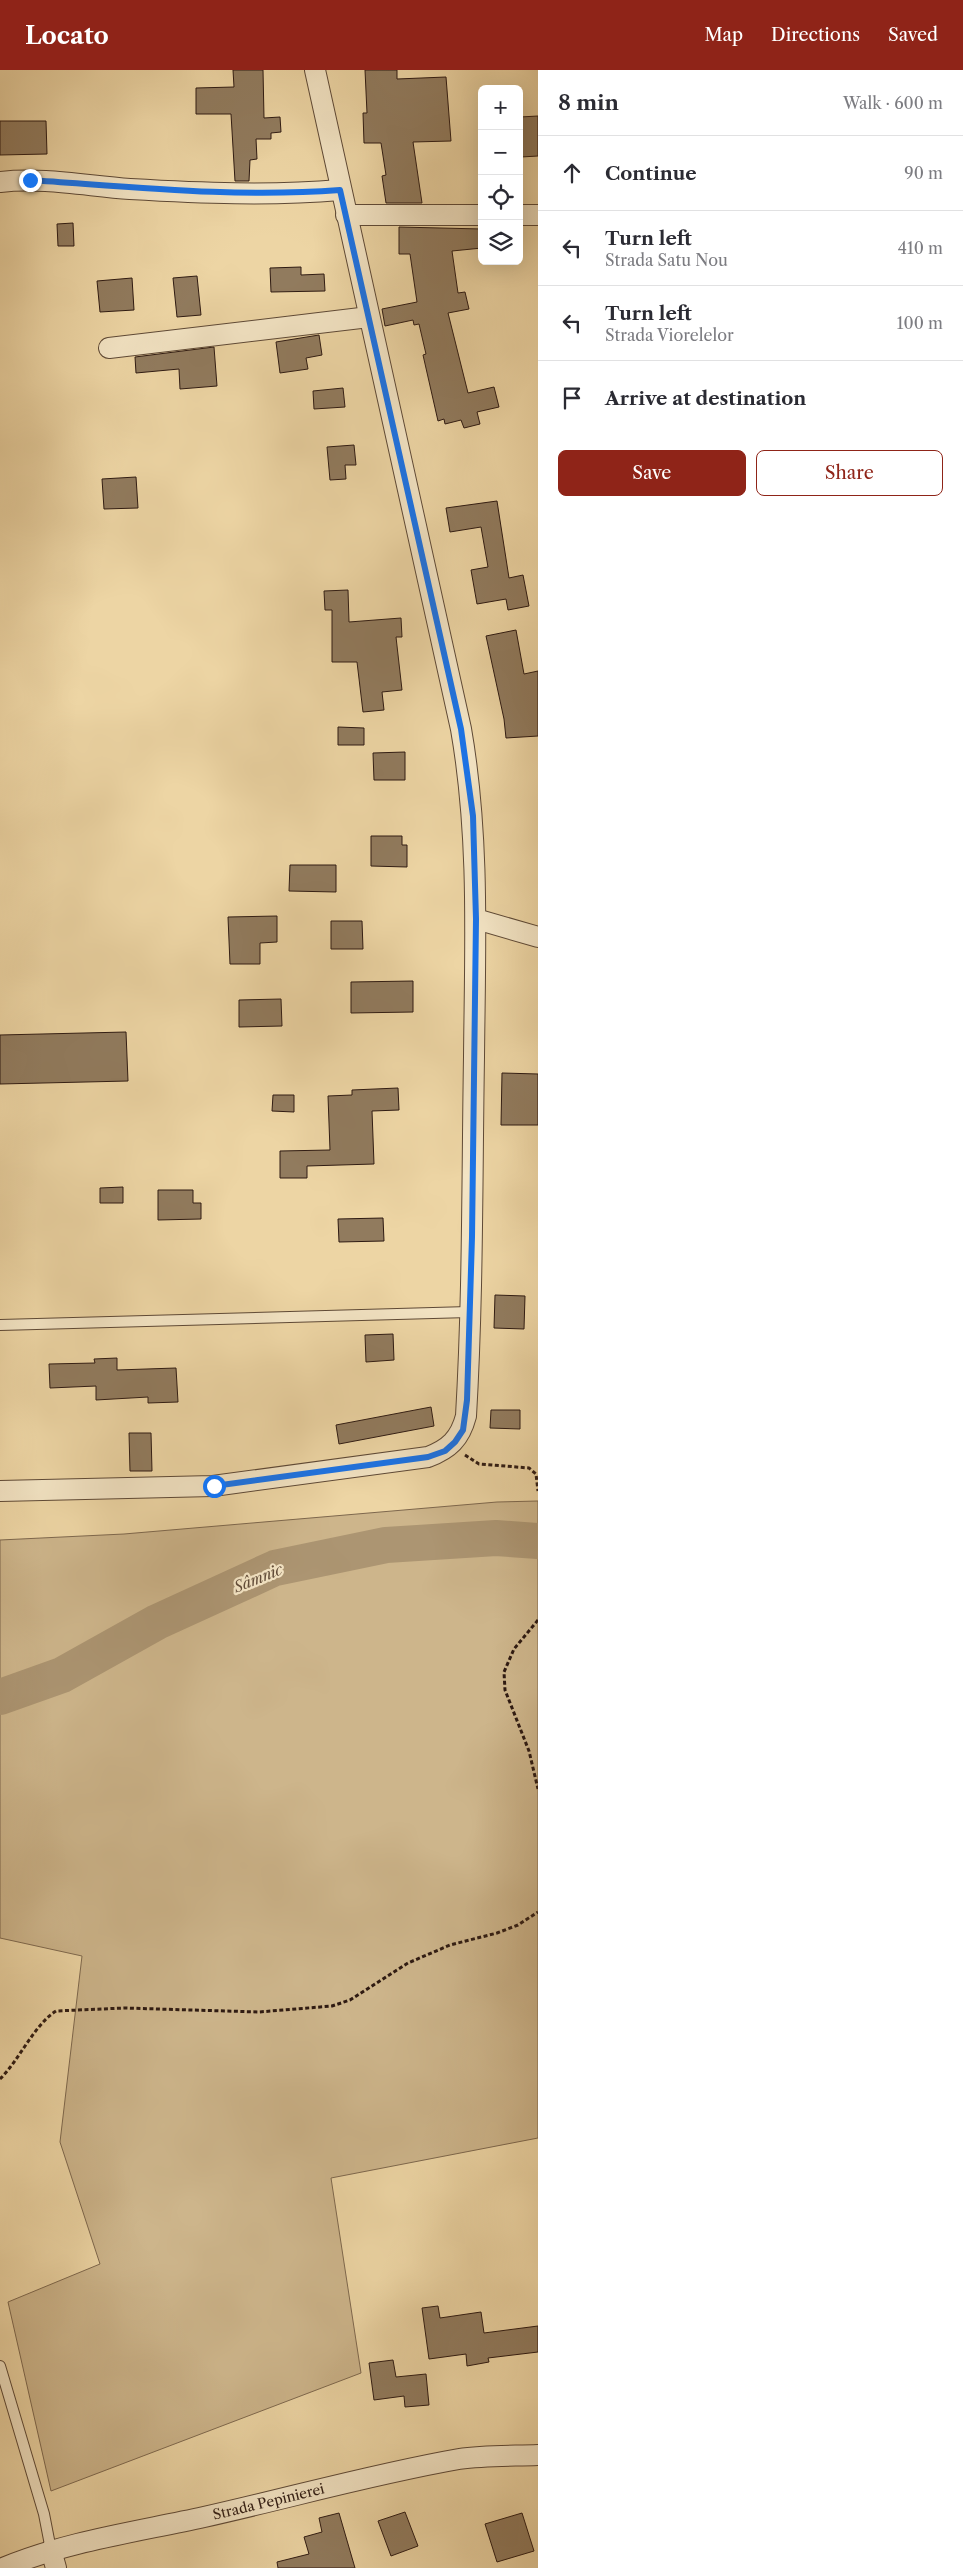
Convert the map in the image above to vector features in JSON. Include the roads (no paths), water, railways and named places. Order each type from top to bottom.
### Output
[{"type":"street","points":[[0,1491],[214,1486],[428,1457],[445,1451],[455,1442],[463,1430],[466,1416],[469,1312],[476,919],[473,816],[463,739],[340,190],[315,70]]},
{"type":"street","points":[[0,182],[30,180],[190,192],[270,193],[340,190]]},
{"type":"street","points":[[346,215],[478,215]]},
{"type":"street","points":[[523,215],[538,215]]},
{"type":"street","points":[[109,348],[369,317]]},
{"type":"street","points":[[476,919],[538,937]]},
{"type":"street","name":"Strada Pepinierei","points":[[3,2568],[54,2559],[460,2459],[538,2455]]},
{"type":"lane","points":[[0,1325],[469,1312]]},
{"type":"lane","points":[[0,2366],[44,2514],[54,2559]]},
{"type":"waterway","name":"Sâmnic","points":[[0,1697],[62,1675],[157,1622],[275,1568],[386,1545],[496,1538],[538,1541]]}]
